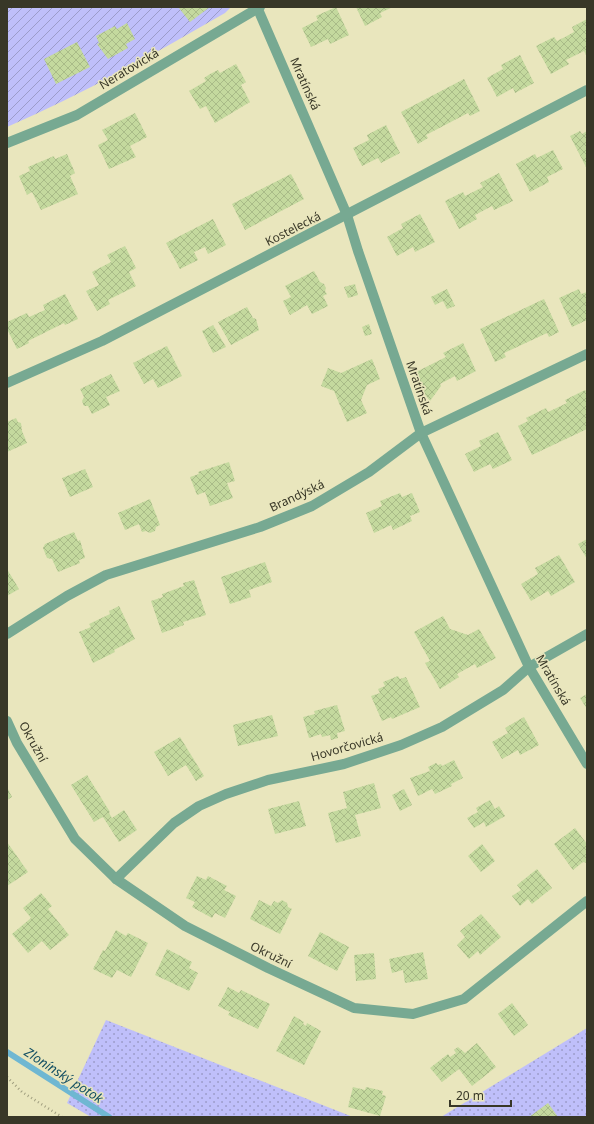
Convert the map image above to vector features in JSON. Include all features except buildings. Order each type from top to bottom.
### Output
[{"type":"street","name":"Neratovická","points":[[7,143],[77,115],[258,7]]},
{"type":"street","name":"Mratínská","points":[[258,7],[347,215],[421,433],[529,667],[587,764]]},
{"type":"street","name":"Kostelecká","points":[[7,383],[102,341],[587,90]]},
{"type":"street","name":"Brandýská","points":[[7,634],[67,596],[106,574],[260,527],[312,506],[369,472],[421,433],[587,354]]},
{"type":"street","name":"Hovorčovická","points":[[116,879],[174,823],[199,806],[226,794],[268,780],[344,764],[401,745],[442,727],[503,690],[529,667],[587,634]]},
{"type":"street","name":"Okružní","points":[[7,721],[17,743],[75,839],[116,879],[184,926],[268,968],[354,1008],[414,1014],[464,999],[587,901]]},
{"type":"path","points":[[7,1077],[22,1092],[62,1117]]},
{"type":"shaded area","points":[[7,7],[231,7],[225,13],[118,73],[7,127]]},
{"type":"shaded area","points":[[106,1020],[353,1117],[91,1117],[67,1103]]},
{"type":"shaded area","points":[[587,1028],[587,1117],[441,1117]]},
{"type":"waterway","name":"Zlonínský potok","points":[[7,1052],[109,1117]]}]
